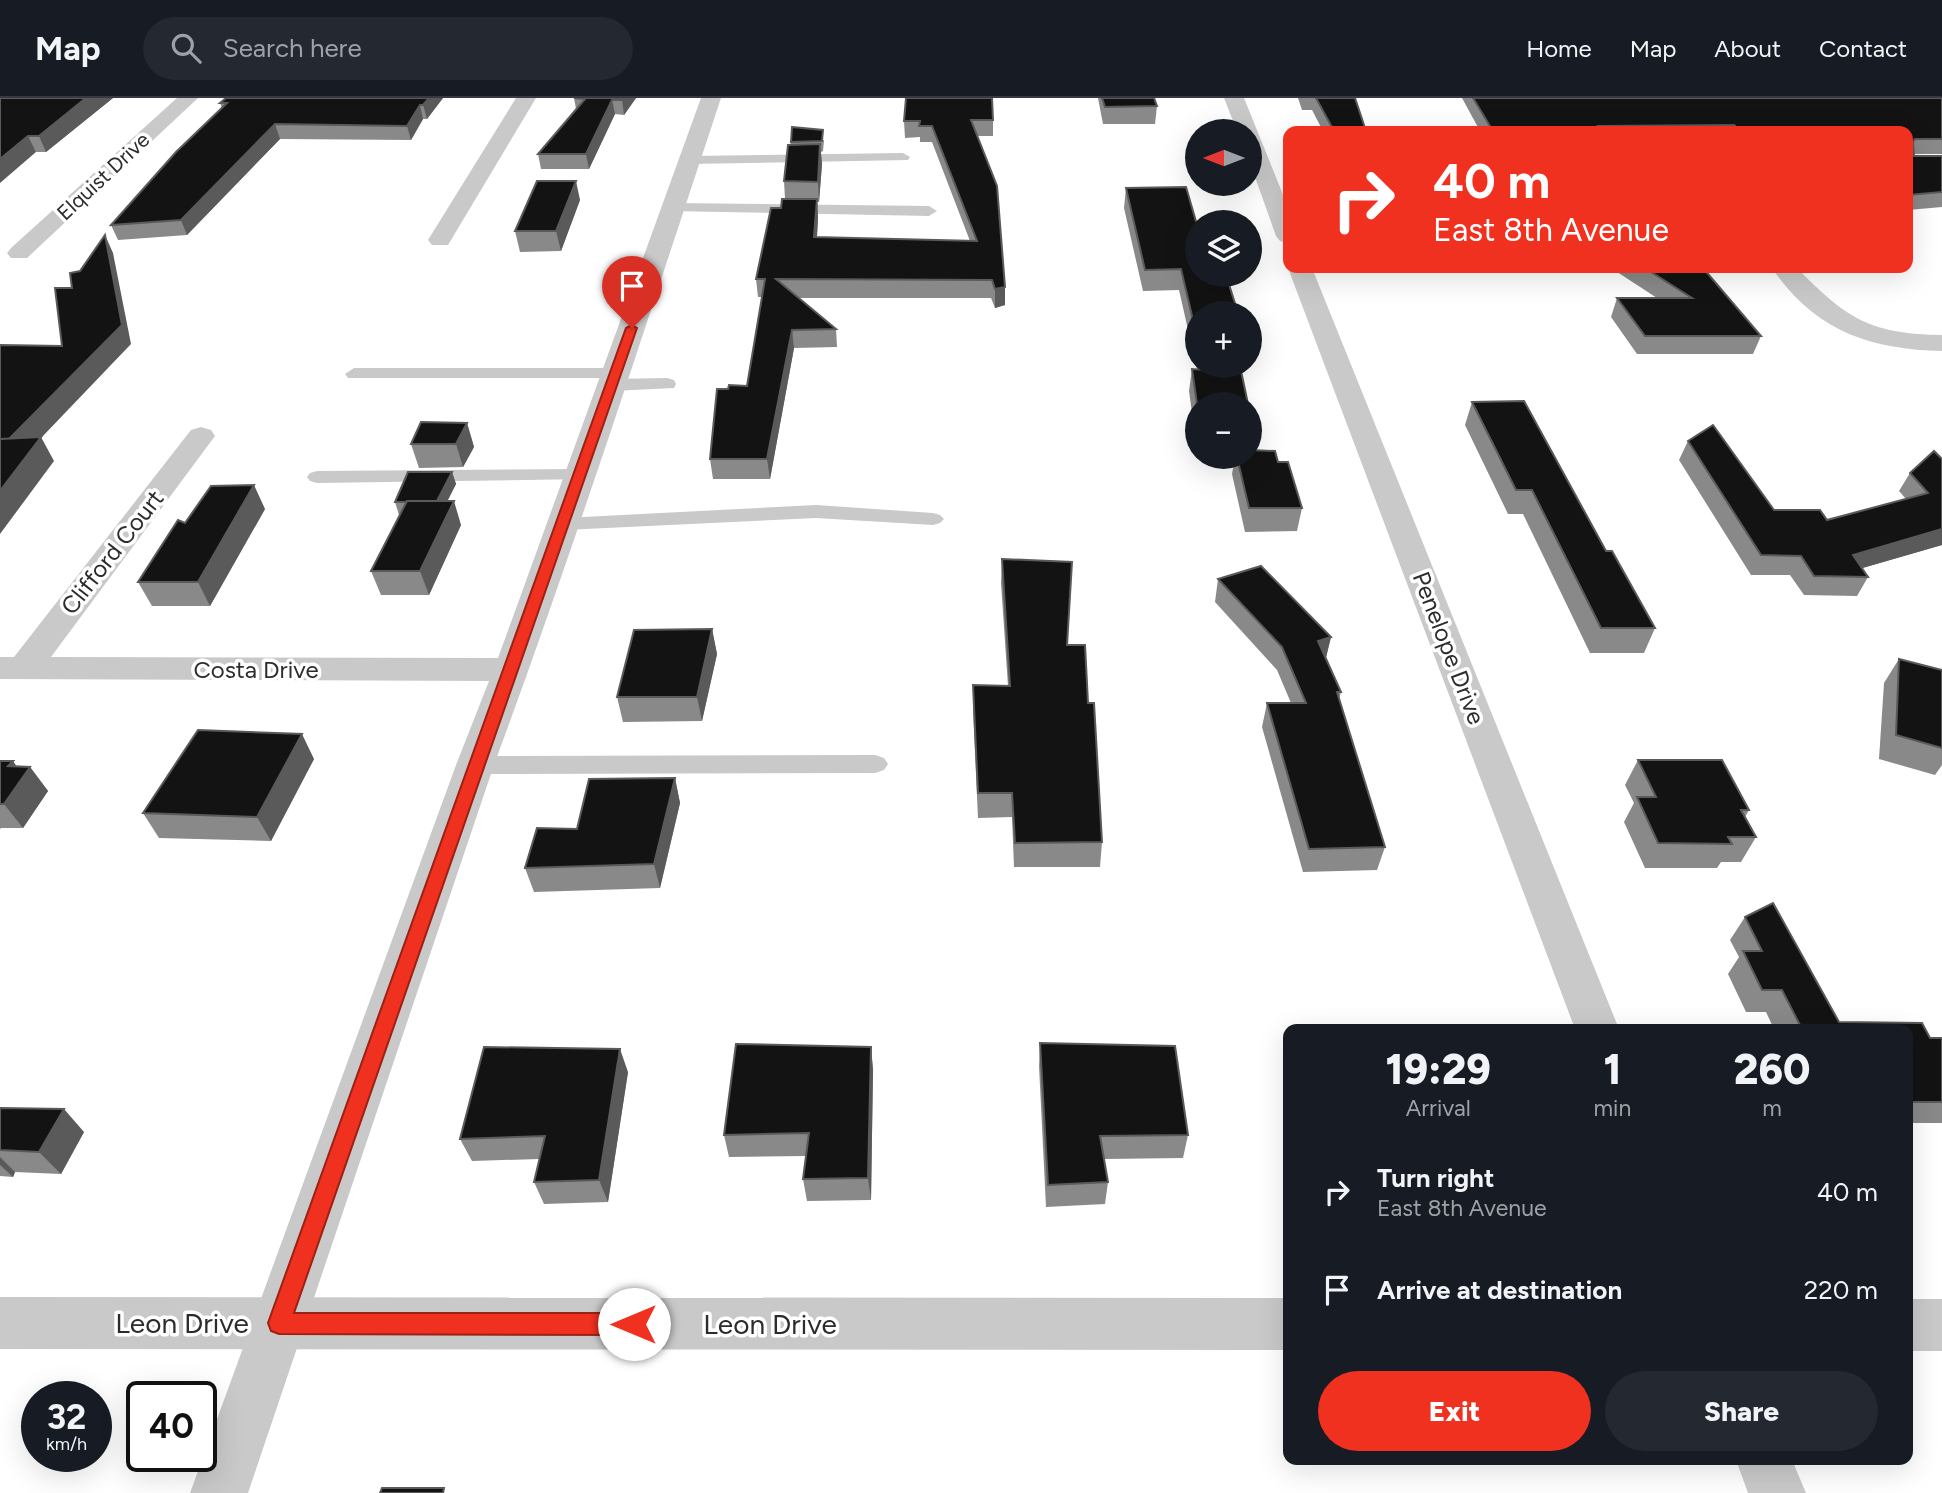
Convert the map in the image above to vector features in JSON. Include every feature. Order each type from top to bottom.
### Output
[{"type":"street","name":"Elquist Drive","points":[[19,254],[188,98]]},
{"type":"street","points":[[440,240],[526,98]]},
{"type":"street","points":[[219,1493],[475,765],[513,670],[582,475],[711,98]]},
{"type":"street","points":[[1234,98],[1242,119]]},
{"type":"street","points":[[1262,168],[1283,223]]},
{"type":"street","name":"Penelope Drive","points":[[1302,273],[1595,1024]]},
{"type":"street","points":[[1789,273],[1840,323],[1863,334],[1911,343],[1942,343]]},
{"type":"street","name":"Clifford Court","points":[[11,668],[201,436]]},
{"type":"street","name":"Costa Drive","points":[[11,668],[513,670]]},
{"type":"street","name":"Leon Drive","points":[[0,1323],[1283,1325]]},
{"type":"street","points":[[1913,1325],[1942,1325]]},
{"type":"street","points":[[1767,1465],[1777,1493]]},
{"type":"lane","points":[[689,160],[903,157]]},
{"type":"lane","points":[[673,208],[929,211]]},
{"type":"lane","points":[[354,374],[614,379],[667,384]]},
{"type":"lane","points":[[317,477],[582,475]]},
{"type":"lane","points":[[564,524],[687,520],[800,512],[872,513],[933,519]]},
{"type":"lane","points":[[475,765],[875,764]]},
{"type":"building","points":[[0,98],[86,98],[39,136],[28,136],[0,159]]},
{"type":"building","points":[[226,98],[429,98],[420,105],[407,126],[275,124],[181,220],[111,225],[176,152],[227,103],[220,103]]},
{"type":"building","points":[[574,98],[623,98],[612,100],[586,154],[538,154],[585,99]]},
{"type":"building","points":[[906,98],[992,98],[993,120],[971,120],[997,186],[1005,287],[995,289],[992,280],[776,279],[836,329],[792,330],[767,459],[710,459],[717,389],[728,389],[729,385],[747,386],[765,279],[756,279],[771,208],[781,208],[782,199],[817,199],[814,237],[977,241],[932,126],[919,126],[920,121],[904,121]]},
{"type":"building","points":[[1102,98],[1154,98],[1157,106],[1105,107]]},
{"type":"building","points":[[1316,98],[1355,98],[1364,126],[1331,126]]},
{"type":"building","points":[[1473,98],[1942,98],[1942,139],[1915,139],[1913,142],[1913,126],[1490,126]]},
{"type":"building","points":[[792,127],[823,130],[822,141],[791,142]]},
{"type":"building","points":[[1913,142],[1914,156],[1942,156],[1942,192],[1913,195]]},
{"type":"building","points":[[820,144],[818,182],[784,181],[788,145]]},
{"type":"building","points":[[537,181],[576,181],[556,231],[515,231]]},
{"type":"building","points":[[1185,187],[1185,196],[1189,196],[1193,210],[1185,210],[1185,286],[1181,269],[1145,270],[1126,188]]},
{"type":"building","points":[[105,235],[122,325],[9,439],[0,439],[0,345],[62,346],[55,288],[72,288],[70,273],[80,271]]},
{"type":"building","points":[[1653,273],[1707,273],[1761,336],[1645,336],[1617,298],[1692,298]]},
{"type":"building","points":[[1185,287],[1230,287],[1234,301],[1189,301]]},
{"type":"building","points":[[1193,378],[1243,378],[1245,392],[1195,392]]},
{"type":"building","points":[[1524,401],[1606,551],[1612,551],[1655,628],[1601,628],[1532,490],[1516,490],[1472,402]]},
{"type":"building","points":[[421,422],[467,423],[456,444],[411,444]]},
{"type":"building","points":[[1713,425],[1774,510],[1820,510],[1827,520],[1928,493],[1910,473],[1934,451],[1942,459],[1942,529],[1853,555],[1868,577],[1814,576],[1801,556],[1761,555],[1688,441]]},
{"type":"building","points":[[41,437],[0,491],[0,439]]},
{"type":"building","points":[[1262,450],[1275,451],[1278,462],[1288,462],[1302,508],[1249,508],[1240,469],[1262,469]]},
{"type":"building","points":[[408,472],[452,472],[437,501],[395,502]]},
{"type":"building","points":[[254,485],[198,582],[138,582],[178,520],[185,523],[211,486]]},
{"type":"building","points":[[407,501],[454,501],[420,571],[371,571]]},
{"type":"building","points":[[1002,559],[1072,562],[1067,645],[1085,645],[1088,703],[1094,703],[1102,842],[1015,843],[1012,793],[978,793],[973,685],[1010,686]]},
{"type":"building","points":[[1261,566],[1331,637],[1318,641],[1341,692],[1337,692],[1385,847],[1309,849],[1267,703],[1306,703],[1282,647],[1218,579]]},
{"type":"building","points":[[712,629],[697,697],[617,697],[634,630]]},
{"type":"building","points":[[1899,659],[1942,670],[1942,748],[1896,735]]},
{"type":"building","points":[[198,730],[302,734],[257,817],[143,813]]},
{"type":"building","points":[[1638,760],[1722,760],[1749,810],[1741,810],[1756,837],[1728,837],[1732,844],[1658,843],[1637,797],[1656,797]]},
{"type":"building","points":[[0,761],[13,761],[8,766],[30,767],[4,804],[0,804]]},
{"type":"building","points":[[675,778],[654,864],[525,868],[537,828],[577,829],[589,779]]},
{"type":"building","points":[[1773,903],[1839,1022],[1922,1023],[1930,1038],[1942,1038],[1942,1102],[1913,1102],[1913,1024],[1799,1024],[1782,990],[1762,990],[1743,951],[1762,951],[1745,917]]},
{"type":"building","points":[[1040,1043],[1175,1046],[1188,1135],[1100,1136],[1108,1182],[1048,1185]]},
{"type":"building","points":[[736,1044],[871,1047],[868,1178],[803,1179],[809,1133],[724,1135]]},
{"type":"building","points":[[484,1047],[620,1049],[599,1180],[534,1182],[545,1136],[460,1139]]},
{"type":"building","points":[[0,1108],[64,1109],[39,1152],[0,1150]]},
{"type":"building","points":[[382,1488],[444,1488],[443,1493],[380,1493]]},
{"type":"route","points":[[632,328],[513,670],[475,765],[279,1323],[634,1324]]}]
